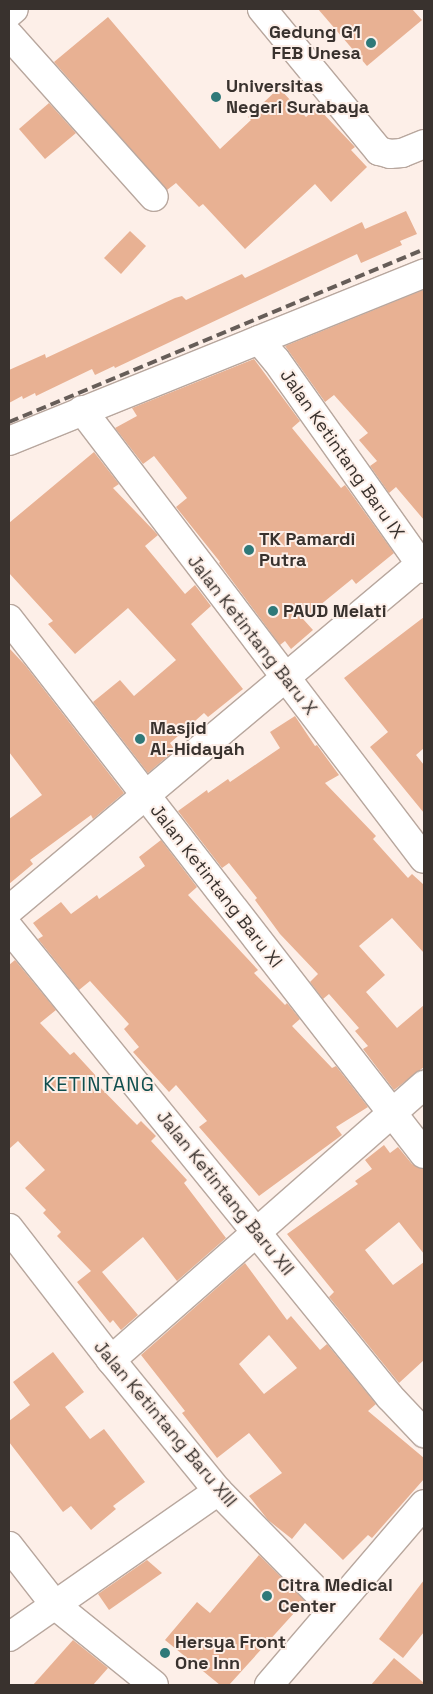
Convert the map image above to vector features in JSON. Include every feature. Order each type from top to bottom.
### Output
[{"type":"street","points":[[9,13],[14,9]]},
{"type":"street","points":[[262,9],[379,150],[390,154],[402,153],[424,144]]},
{"type":"street","points":[[9,35],[154,197]]},
{"type":"street","points":[[9,441],[424,273]]},
{"type":"street","name":"Jalan Ketintang Baru IX","points":[[259,340],[276,360],[423,565]]},
{"type":"street","name":"Jalan Ketintang Baru X","points":[[82,410],[424,859]]},
{"type":"street","points":[[9,910],[285,678],[423,565]]},
{"type":"street","name":"Jalan Ketintang Baru XI","points":[[9,619],[424,1154]]},
{"type":"street","name":"Jalan Ketintang Baru XII","points":[[9,928],[390,1397],[424,1433]]},
{"type":"street","points":[[111,1360],[424,1085]]},
{"type":"street","name":"Jalan Ketintang Baru XIII","points":[[9,1228],[111,1360],[218,1491],[334,1609]]},
{"type":"street","points":[[9,1637],[218,1491]]},
{"type":"street","points":[[269,1685],[424,1504]]},
{"type":"street","points":[[9,1546],[55,1605],[154,1685]]},
{"type":"building","name":"Gedung G1 FEB Unesa","points":[[318,9],[412,9],[422,20],[367,66]]},
{"type":"building","points":[[108,17],[220,149],[251,120],[248,117],[279,88],[306,117],[317,107],[355,147],[351,150],[367,167],[331,202],[315,184],[245,249],[203,204],[199,207],[176,183],[167,190],[54,62]]},
{"type":"building","points":[[49,103],[76,133],[45,159],[19,129]]},
{"type":"building","points":[[406,211],[417,234],[400,241],[402,245],[361,263],[357,254],[115,368],[114,366],[95,375],[92,369],[36,396],[35,393],[23,399],[22,396],[9,403],[9,370],[45,354],[46,358],[175,298],[182,296],[186,300],[242,274],[245,278],[362,222],[365,229]]},
{"type":"building","points":[[130,231],[146,246],[121,274],[104,258]]},
{"type":"building","points":[[423,290],[424,520],[396,487],[389,493],[370,466],[377,461],[359,440],[368,433],[334,395],[325,402],[285,346]]},
{"type":"building","points":[[254,359],[300,421],[292,428],[341,488],[345,485],[394,553],[356,584],[352,579],[303,619],[313,630],[291,649],[285,641],[280,645],[220,562],[176,507],[187,498],[154,456],[143,464],[115,428],[137,416],[132,408]]},
{"type":"building","points":[[94,452],[119,484],[113,488],[158,535],[145,546],[185,594],[195,585],[211,606],[191,624],[243,689],[208,717],[204,713],[170,743],[175,750],[148,773],[93,702],[120,680],[134,696],[176,660],[128,608],[75,654],[48,624],[53,621],[9,573],[9,523]]},
{"type":"building","points":[[424,617],[424,748],[416,755],[424,765],[424,813],[370,747],[388,732],[344,678]]},
{"type":"building","points":[[9,648],[25,665],[124,793],[93,819],[91,815],[30,860],[33,864],[9,884],[9,819],[42,795],[9,752]]},
{"type":"building","points":[[295,716],[315,746],[317,745],[339,775],[325,783],[376,836],[373,839],[408,878],[412,874],[424,885],[424,953],[392,918],[359,946],[385,975],[366,992],[397,1028],[424,1005],[424,1067],[394,1090],[363,1049],[368,1046],[355,1031],[359,1028],[329,994],[323,999],[310,982],[318,974],[280,934],[255,900],[257,898],[229,863],[222,868],[178,811],[207,790],[208,793],[228,779],[230,782],[280,748],[270,732]]},
{"type":"building","points":[[161,840],[197,887],[188,895],[258,970],[254,973],[285,1005],[287,1003],[300,1019],[292,1026],[332,1068],[336,1066],[368,1107],[336,1127],[342,1135],[259,1196],[199,1127],[207,1121],[176,1085],[169,1092],[133,1052],[139,1047],[124,1029],[129,1024],[90,981],[79,990],[38,939],[43,936],[33,923],[61,902],[71,914],[97,895],[99,899],[145,866],[139,857]]},
{"type":"building","points":[[15,960],[56,1010],[40,1023],[70,1055],[74,1052],[97,1077],[93,1080],[137,1125],[141,1121],[156,1136],[151,1141],[187,1180],[184,1183],[226,1238],[177,1281],[143,1237],[102,1272],[138,1315],[121,1330],[113,1320],[110,1323],[77,1282],[91,1271],[57,1236],[61,1232],[43,1213],[46,1210],[25,1188],[45,1170],[18,1141],[9,1149],[9,965]]},
{"type":"building","points":[[384,1145],[390,1153],[398,1147],[412,1164],[424,1169],[424,1254],[399,1222],[365,1250],[393,1285],[424,1262],[424,1360],[399,1383],[329,1297],[334,1292],[287,1234],[358,1184],[355,1181],[372,1169],[365,1160]]},
{"type":"building","points":[[245,1263],[287,1320],[291,1316],[320,1350],[327,1344],[376,1404],[368,1411],[424,1458],[424,1479],[372,1538],[368,1535],[343,1560],[305,1523],[292,1539],[268,1520],[249,1496],[282,1473],[249,1433],[217,1458],[182,1413],[185,1411],[141,1355]],"holes":[[[269,1335],[297,1368],[264,1394],[239,1364]]]},
{"type":"building","points":[[53,1352],[84,1392],[65,1407],[90,1439],[104,1429],[145,1482],[113,1506],[116,1509],[91,1530],[71,1506],[63,1512],[9,1442],[9,1421],[30,1405],[13,1382]]},
{"type":"building","points":[[259,1555],[305,1601],[229,1685],[220,1685],[165,1640],[197,1602],[210,1613]]},
{"type":"building","points":[[147,1560],[162,1573],[109,1610],[98,1594]]},
{"type":"building","points":[[424,1580],[424,1632],[403,1658],[379,1639]]},
{"type":"building","points":[[73,1640],[108,1668],[93,1685],[33,1685]]},
{"type":"building","points":[[394,1658],[424,1683],[424,1685],[371,1685]]},
{"type":"railway","points":[[9,422],[424,249]]},
{"type":"place","name":"Gedung G1 FEB Unesa","points":[[371,43]]},
{"type":"place","name":"Universitas Negeri Surabaya","points":[[216,97]]},
{"type":"place","name":"TK Pamardi Putra","points":[[249,550]]},
{"type":"place","name":"PAUD Melati","points":[[273,611]]},
{"type":"place","name":"Masjid Al-Hidayah","points":[[140,739]]},
{"type":"place","name":"Citra Medical Center","points":[[267,1596]]},
{"type":"place","name":"Hersya Front One Inn","points":[[165,1653]]},
{"type":"district","name":"KETINTANG","points":[[99,1084]]}]
